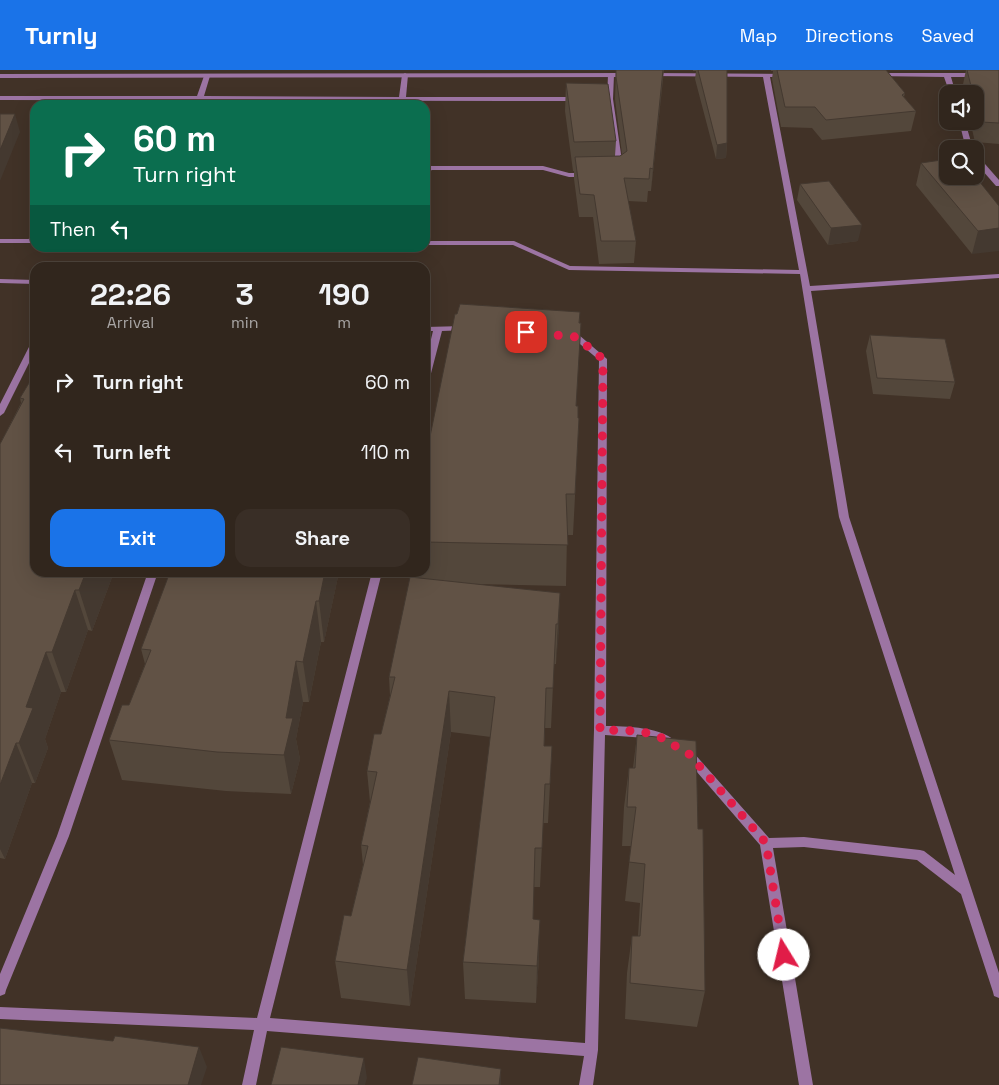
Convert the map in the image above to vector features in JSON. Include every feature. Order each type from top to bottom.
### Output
[{"type":"street","points":[[0,76],[405,75],[471,73],[611,75],[754,72],[766,75],[795,75]]},
{"type":"street","points":[[402,98],[405,75]]},
{"type":"street","points":[[611,75],[610,99],[620,172],[613,175]]},
{"type":"street","points":[[766,75],[807,289],[844,517],[999,992]]},
{"type":"street","points":[[871,75],[999,75]]},
{"type":"street","points":[[947,75],[950,85]]},
{"type":"street","points":[[200,98],[207,76]]},
{"type":"street","points":[[0,98],[590,99]]},
{"type":"street","points":[[600,99],[610,99]]},
{"type":"street","points":[[984,167],[998,182]]},
{"type":"street","points":[[430,168],[543,168],[569,175],[596,175]]},
{"type":"street","points":[[0,241],[30,241]]},
{"type":"street","points":[[430,243],[514,243],[569,268],[803,272]]},
{"type":"street","points":[[807,289],[999,276]]},
{"type":"street","points":[[0,281],[30,282]]},
{"type":"street","points":[[430,329],[474,328]]},
{"type":"street","points":[[430,362],[438,329]]},
{"type":"street","points":[[558,335],[576,337],[603,359],[600,730],[591,1050],[586,1085]]},
{"type":"street","points":[[0,413],[30,353]]},
{"type":"street","points":[[0,990],[63,836],[151,577]]},
{"type":"street","points":[[249,1085],[262,1024],[376,577]]},
{"type":"street","points":[[600,730],[640,731],[660,737],[689,754],[766,843],[806,1085]]},
{"type":"street","points":[[766,843],[804,842],[920,855],[966,891]]},
{"type":"street","points":[[0,1013],[262,1024],[591,1050]]},
{"type":"building","points":[[616,70],[663,70],[653,169],[650,168],[649,179],[624,178],[636,241],[601,241],[594,195],[580,194],[575,157],[620,156],[627,151]]},
{"type":"building","points":[[698,70],[727,70],[727,143],[717,145]]},
{"type":"building","points":[[777,70],[886,70],[905,93],[902,95],[916,111],[826,120],[815,107],[785,107]]},
{"type":"building","points":[[967,70],[999,70],[999,123],[984,122],[984,85],[971,85]]},
{"type":"building","points":[[566,83],[608,84],[616,141],[574,142]]},
{"type":"building","points":[[0,114],[15,114],[0,150]]},
{"type":"building","points":[[939,160],[939,184],[921,163]]},
{"type":"building","points":[[829,181],[862,225],[831,228],[800,184]]},
{"type":"building","points":[[939,185],[982,185],[999,206],[999,228],[978,231]]},
{"type":"building","points":[[460,304],[580,312],[576,406],[578,406],[579,418],[575,494],[566,494],[568,545],[430,542],[430,436],[455,314],[457,314]]},
{"type":"building","points":[[870,335],[945,339],[955,382],[877,378]]},
{"type":"building","points":[[30,381],[30,577],[84,577],[79,590],[75,590],[52,652],[46,652],[26,707],[33,708],[19,743],[16,743],[0,785],[0,444],[24,399],[20,398]]},
{"type":"building","points":[[168,577],[324,577],[319,601],[316,601],[303,662],[296,661],[286,718],[293,718],[284,755],[217,752],[109,740],[122,705],[129,705],[151,650],[141,649]]},
{"type":"building","points":[[410,577],[560,593],[558,624],[556,624],[553,688],[546,688],[544,746],[552,746],[550,784],[545,784],[542,848],[535,848],[533,919],[540,920],[537,966],[463,962],[495,697],[449,691],[407,970],[335,961],[344,915],[351,916],[368,846],[361,845],[377,772],[367,771],[374,734],[381,734],[395,677],[389,677]]},
{"type":"building","points":[[637,735],[696,741],[698,829],[703,829],[705,991],[630,983],[632,936],[640,936],[645,864],[629,862],[636,807],[627,807],[629,768],[635,768]]},
{"type":"building","points":[[0,1028],[113,1041],[115,1036],[199,1047],[188,1085],[0,1085]]},
{"type":"building","points":[[281,1047],[364,1058],[358,1085],[271,1085]]},
{"type":"building","points":[[418,1057],[501,1069],[499,1085],[412,1085]]},
{"type":"route","points":[[526,332],[576,337],[603,359],[600,730],[640,731],[660,737],[689,754],[766,843],[784,955]]}]
